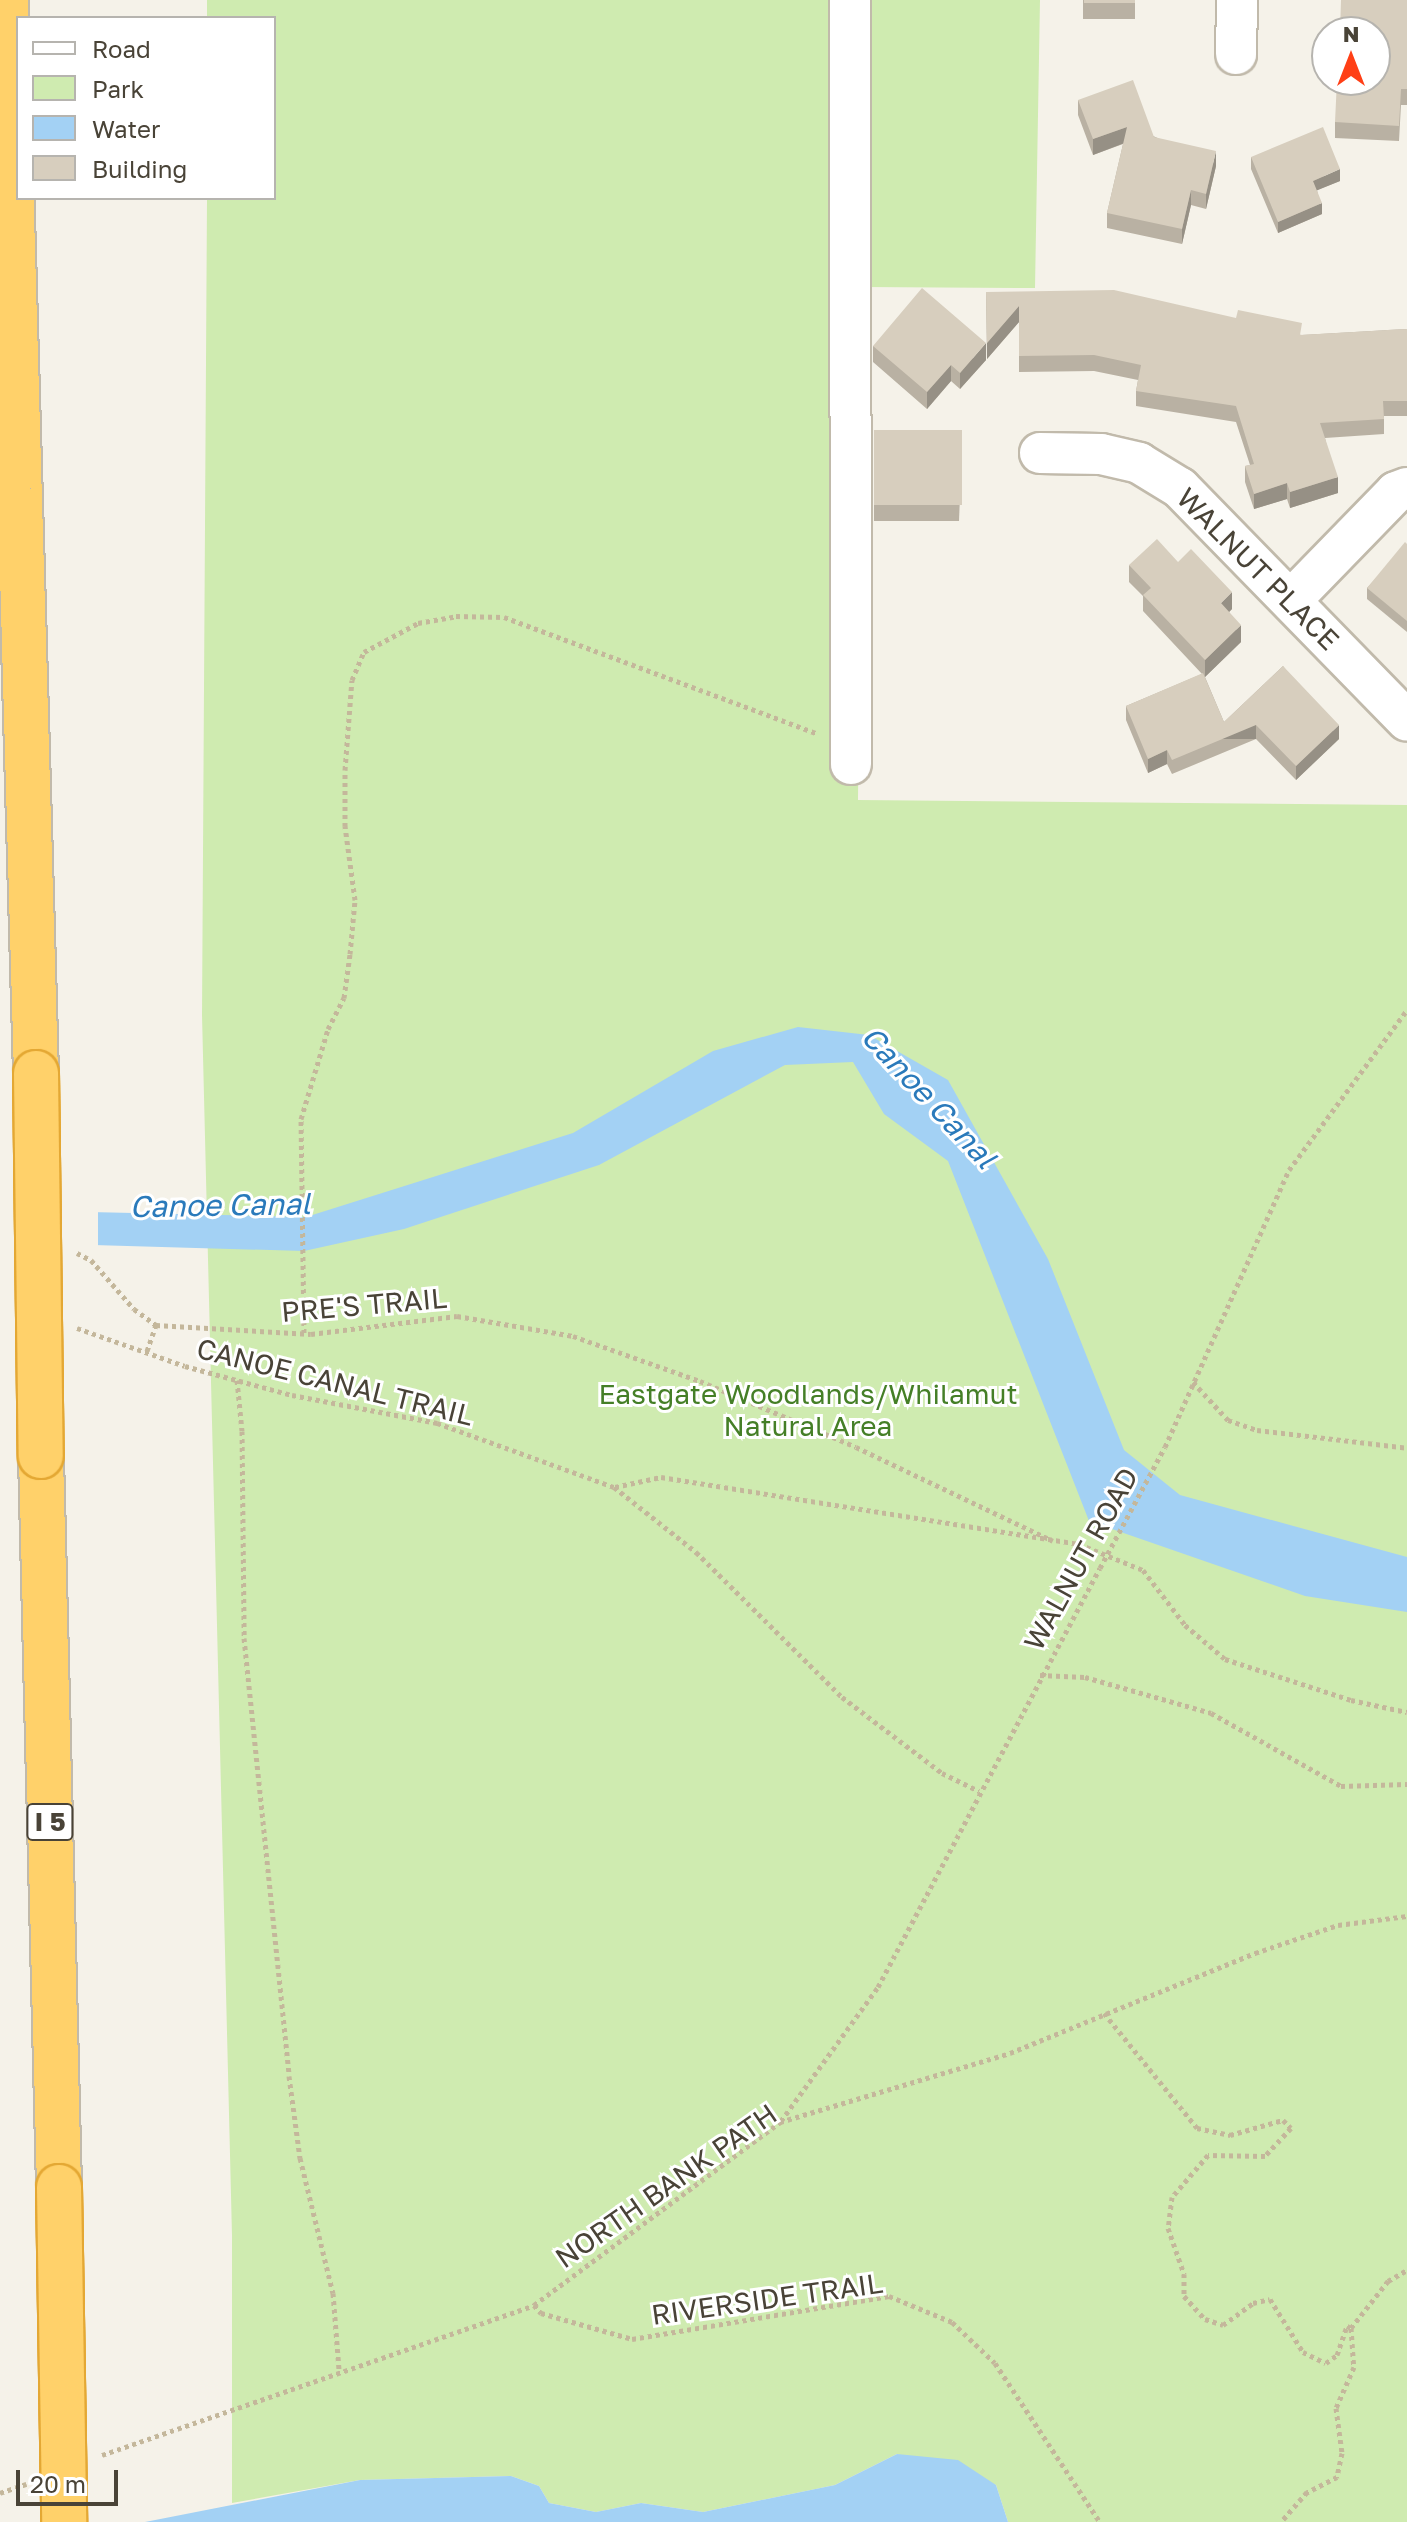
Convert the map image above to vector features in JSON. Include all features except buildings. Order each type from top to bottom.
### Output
[{"type":"highway","name":"I 5","points":[[6,0],[36,1073],[41,1456],[64,2522]]},
{"type":"street","points":[[850,0],[851,754]]},
{"type":"street","points":[[1236,54],[1237,0]]},
{"type":"street","name":"WALNUT PLACE","points":[[1040,453],[1101,454],[1139,463],[1180,488],[1292,599],[1407,721]]},
{"type":"street","points":[[1292,599],[1396,492],[1407,488]]},
{"type":"path","points":[[304,1333],[301,1119],[328,1029],[344,998],[353,934],[355,900],[345,826],[345,770],[352,680],[364,652],[418,623],[504,617],[851,754]]},
{"type":"path","name":"WALNUT ROAD","points":[[780,2122],[878,1987],[1040,1675],[1165,1447],[1289,1170],[1407,1010]]},
{"type":"path","points":[[61,1253],[91,1260],[134,1309],[156,1325],[146,1351]]},
{"type":"path","name":"PRE'S TRAIL","points":[[156,1325],[304,1333],[457,1316],[573,1336],[700,1381],[856,1447],[1053,1541]]},
{"type":"path","name":"CANOE CANAL TRAIL","points":[[74,1328],[237,1380],[437,1423],[614,1487],[696,1552],[842,1697],[942,1773],[979,1791]]},
{"type":"path","points":[[237,1380],[242,1431],[244,1638],[289,2076],[300,2158],[333,2293],[339,2369]]},
{"type":"path","points":[[1193,1382],[1228,1420],[1257,1430],[1407,1448]]},
{"type":"path","points":[[614,1487],[661,1477],[1061,1542],[1143,1570],[1185,1625],[1225,1659],[1351,1700],[1407,1712]]},
{"type":"path","points":[[1040,1675],[1085,1677],[1211,1713],[1341,1786],[1407,1784]]},
{"type":"path","name":"NORTH BANK PATH","points":[[92,2459],[339,2369],[534,2305],[780,2122],[1010,2053],[1104,2013],[1338,1925],[1407,1916]]},
{"type":"path","points":[[1104,2013],[1197,2128],[1230,2135],[1283,2120],[1291,2128],[1265,2156],[1250,2159],[1217,2152],[1181,2182],[1172,2197],[1168,2228],[1184,2274],[1184,2296],[1205,2319],[1223,2325],[1253,2303],[1270,2299],[1303,2352],[1314,2361],[1326,2363],[1337,2355],[1347,2326],[1351,2328]]},
{"type":"path","points":[[1281,2522],[1307,2492],[1337,2477],[1342,2453],[1336,2408],[1354,2367],[1351,2328],[1388,2281],[1407,2270]]},
{"type":"path","name":"RIVERSIDE TRAIL","points":[[534,2305],[541,2313],[632,2339],[889,2296],[952,2322],[995,2363],[1100,2522]]},
{"type":"path","points":[[0,2493],[35,2481]]},
{"type":"green space","name":"Eastgate Woodlands/Whilamut Natural Area","points":[[207,0],[1040,0],[1035,288],[863,287],[858,800],[1407,805],[1407,2522],[1008,2522],[996,2485],[897,2454],[835,2485],[703,2512],[641,2503],[596,2512],[549,2503],[539,2486],[511,2476],[360,2480],[232,2503],[232,2236],[202,1015],[207,200],[276,200],[276,16],[207,16]]},
{"type":"water","name":"Canoe Canal","points":[[798,1027],[869,1035],[948,1080],[1048,1259],[1124,1450],[1180,1495],[1407,1557],[1407,1612],[1305,1596],[1089,1521],[948,1161],[884,1114],[853,1062],[785,1065],[599,1165],[404,1229],[304,1251],[93,1245],[0,1210],[306,1217],[573,1133],[713,1051]]},
{"type":"water","points":[[897,2454],[958,2460],[996,2485],[1008,2522],[145,2522],[360,2480],[511,2476],[539,2486],[549,2503],[596,2512],[641,2503],[703,2512],[835,2485]]},
{"type":"pier","points":[[0,1205],[98,1205],[98,1248],[0,1248]]}]
